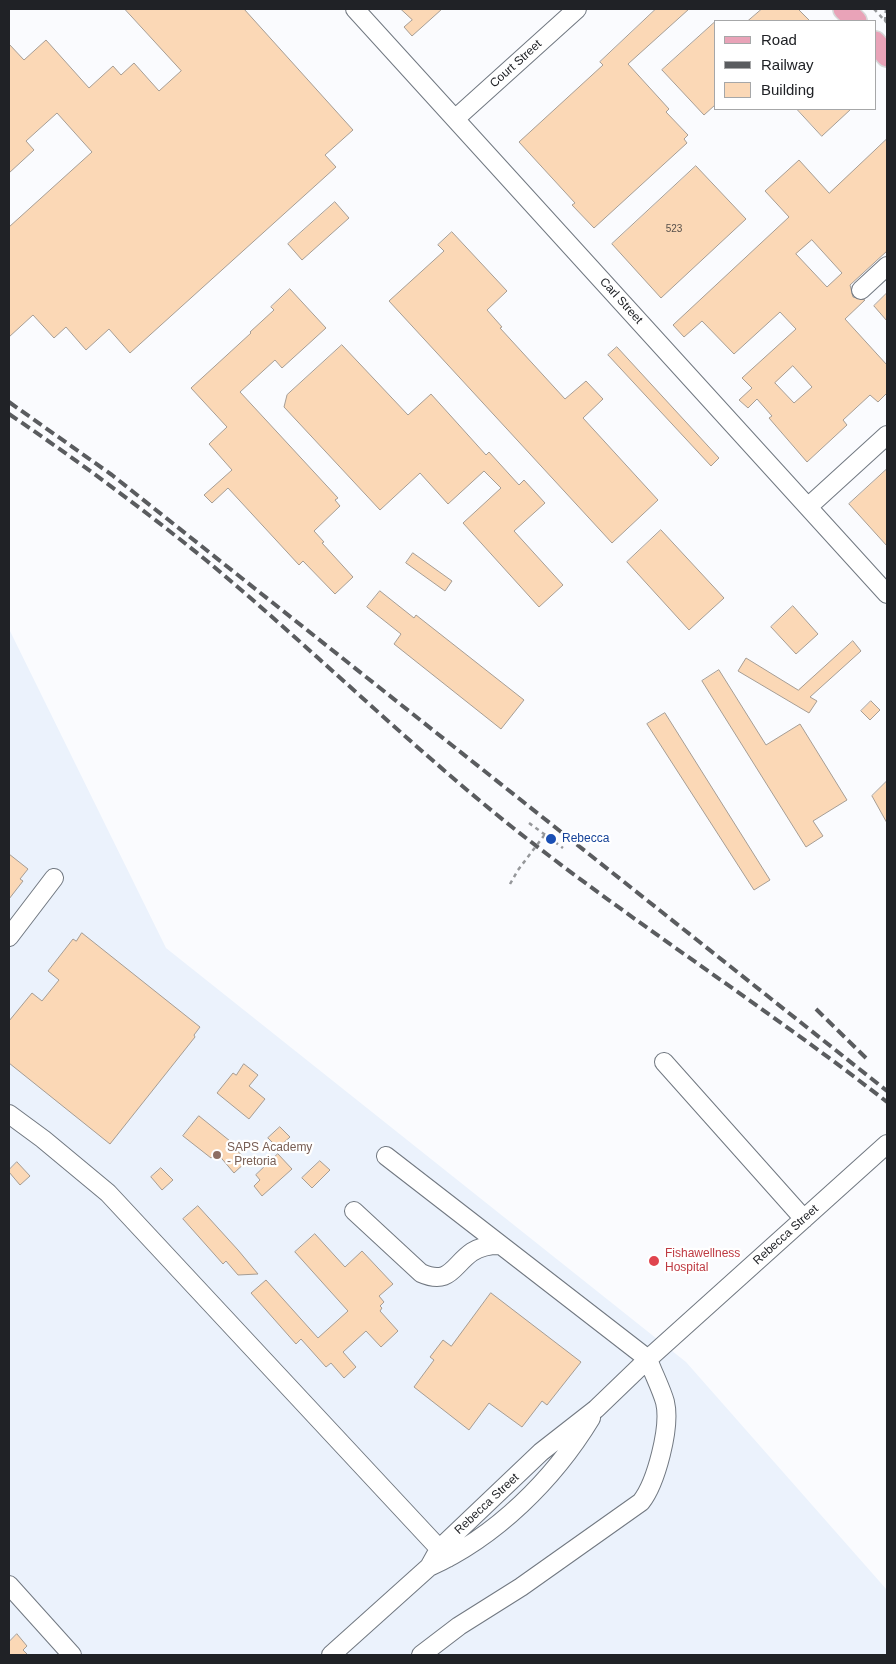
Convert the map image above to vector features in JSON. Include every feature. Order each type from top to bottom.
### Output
[{"type":"main road","points":[[844,9],[855,20]]},
{"type":"main road","points":[[876,43],[887,56]]},
{"type":"street","name":"Carl Street","points":[[355,9],[887,594]]},
{"type":"street","name":"Court Street","points":[[456,119],[577,9]]},
{"type":"street","points":[[861,290],[887,266]]},
{"type":"street","points":[[808,507],[887,435]]},
{"type":"street","points":[[11,929],[54,878]]},
{"type":"street","points":[[664,1062],[804,1219]]},
{"type":"street","points":[[11,1119],[43,1139],[108,1193],[443,1554]]},
{"type":"street","name":"Rebecca Street","points":[[331,1655],[443,1554],[541,1452],[596,1409],[648,1359],[887,1144]]},
{"type":"street","points":[[386,1156],[648,1359],[665,1403],[666,1424],[649,1491],[641,1502],[521,1587],[459,1626],[421,1655]]},
{"type":"street","points":[[354,1211],[421,1273],[428,1276],[447,1275],[472,1252],[489,1245],[499,1244]]},
{"type":"street","points":[[9,1585],[72,1655]]},
{"type":"path","points":[[874,9],[886,22]]},
{"type":"path","points":[[886,9],[886,22]]},
{"type":"path","points":[[529,823],[546,833],[563,848]]},
{"type":"path","points":[[510,884],[518,870],[546,833]]},
{"type":"shaded area","name":"SAPS Academy - Pretoria","points":[[9,629],[166,948],[686,1362],[887,1590],[887,1655],[9,1655]]},
{"type":"building","points":[[125,9],[244,9],[353,130],[325,155],[336,167],[130,353],[109,329],[86,350],[66,327],[54,338],[33,315],[9,337],[9,227],[92,152],[57,113],[26,141],[34,150],[9,173],[9,44],[24,60],[46,40],[89,88],[113,66],[121,75],[134,63],[159,91],[181,71]]},
{"type":"building","points":[[401,9],[442,9],[412,36],[404,27],[412,20]]},
{"type":"building","points":[[656,9],[689,9],[628,64],[669,109],[666,112],[688,135],[684,139],[687,143],[594,228],[572,205],[575,203],[519,142],[603,65],[600,62]]},
{"type":"building","points":[[762,9],[798,9],[809,20],[749,20]]},
{"type":"building","points":[[714,23],[714,106],[704,115],[662,70]]},
{"type":"building","points":[[798,110],[850,110],[822,136]]},
{"type":"building","points":[[887,139],[887,251],[850,285],[853,297],[865,300],[845,319],[887,365],[887,393],[878,402],[870,395],[843,420],[847,425],[807,462],[769,418],[772,416],[757,399],[748,408],[739,400],[752,388],[742,378],[796,329],[780,312],[734,354],[702,321],[684,337],[673,325],[789,217],[765,191],[799,160],[829,193]],"holes":[[[812,240],[842,273],[827,287],[796,254]],[[793,366],[812,387],[794,403],[775,383]]]},
{"type":"building","points":[[696,166],[746,219],[661,298],[612,244]]},
{"type":"building","points":[[335,202],[349,218],[302,260],[288,244]]},
{"type":"building","points":[[452,232],[507,291],[487,310],[502,327],[500,328],[565,399],[586,381],[603,399],[583,418],[658,500],[612,543],[389,301],[444,251],[438,245]]},
{"type":"building","points":[[290,289],[326,328],[282,368],[275,360],[240,392],[338,498],[335,500],[340,506],[314,531],[324,542],[322,543],[353,577],[335,594],[303,561],[299,565],[228,488],[212,503],[204,495],[232,470],[209,444],[227,427],[191,388],[274,310],[271,307]]},
{"type":"building","points":[[887,293],[887,321],[874,306]]},
{"type":"building","points":[[342,345],[408,415],[431,394],[486,455],[489,452],[519,485],[524,480],[545,503],[514,531],[563,585],[539,607],[463,523],[501,488],[484,471],[448,504],[420,473],[380,510],[284,407],[287,395]]},
{"type":"building","points":[[617,347],[719,458],[711,466],[608,355]]},
{"type":"building","points":[[887,469],[887,546],[849,504]]},
{"type":"building","points":[[661,530],[724,598],[689,630],[627,562]]},
{"type":"building","points":[[413,553],[452,581],[445,591],[406,563]]},
{"type":"building","points":[[380,591],[414,618],[416,615],[524,700],[501,729],[394,644],[401,634],[367,607]]},
{"type":"building","points":[[793,606],[818,634],[796,654],[771,627]]},
{"type":"building","points":[[853,641],[861,651],[810,697],[817,701],[809,713],[738,671],[746,658],[798,690]]},
{"type":"building","points":[[719,670],[766,745],[800,724],[847,800],[813,821],[823,836],[806,847],[702,681]]},
{"type":"building","points":[[871,701],[880,710],[870,720],[861,711]]},
{"type":"building","points":[[665,713],[770,880],[754,890],[647,724]]},
{"type":"building","points":[[887,781],[887,823],[872,796]]},
{"type":"building","points":[[9,854],[28,869],[20,879],[23,881],[9,899]]},
{"type":"building","points":[[82,933],[200,1027],[194,1035],[195,1037],[110,1144],[9,1063],[9,1021],[32,993],[42,1001],[59,980],[48,971],[73,939],[76,941]]},
{"type":"building","points":[[244,1064],[258,1075],[249,1086],[265,1099],[249,1119],[217,1093],[233,1073],[236,1075]]},
{"type":"building","points":[[199,1116],[230,1141],[247,1161],[234,1173],[217,1153],[211,1158],[183,1136]]},
{"type":"building","points":[[280,1127],[290,1137],[278,1148],[268,1138]]},
{"type":"building","points":[[278,1154],[292,1169],[262,1196],[254,1186],[260,1180],[256,1175]]},
{"type":"building","points":[[320,1161],[330,1170],[312,1188],[302,1178]]},
{"type":"building","points":[[17,1162],[30,1176],[20,1185],[9,1172]]},
{"type":"building","points":[[161,1168],[173,1180],[162,1190],[151,1177]]},
{"type":"building","points":[[198,1206],[258,1274],[238,1275],[226,1261],[223,1264],[183,1219]]},
{"type":"building","points":[[315,1234],[345,1267],[362,1251],[393,1284],[379,1296],[384,1302],[380,1306],[382,1308],[380,1311],[398,1331],[381,1347],[366,1331],[343,1352],[356,1367],[344,1378],[331,1363],[326,1367],[301,1339],[296,1344],[251,1293],[266,1280],[318,1338],[348,1311],[295,1252]]},
{"type":"building","points":[[491,1293],[581,1362],[547,1405],[542,1401],[522,1427],[489,1403],[469,1430],[414,1387],[434,1360],[430,1357],[443,1340],[451,1346]]},
{"type":"building","points":[[17,1634],[27,1646],[23,1650],[28,1655],[9,1655],[9,1642]]},
{"type":"railway","points":[[9,402],[112,475],[887,1091]]},
{"type":"railway","points":[[9,414],[110,485],[207,561],[431,759],[507,823],[601,894],[793,1031],[887,1102]]},
{"type":"railway","points":[[816,1009],[869,1061]]},
{"type":"place","name":"Rebecca","points":[[551,839]]},
{"type":"place","name":"SAPS Academy - Pretoria","points":[[217,1155]]},
{"type":"place","name":"Fishawellness Hospital","points":[[654,1261]]}]
